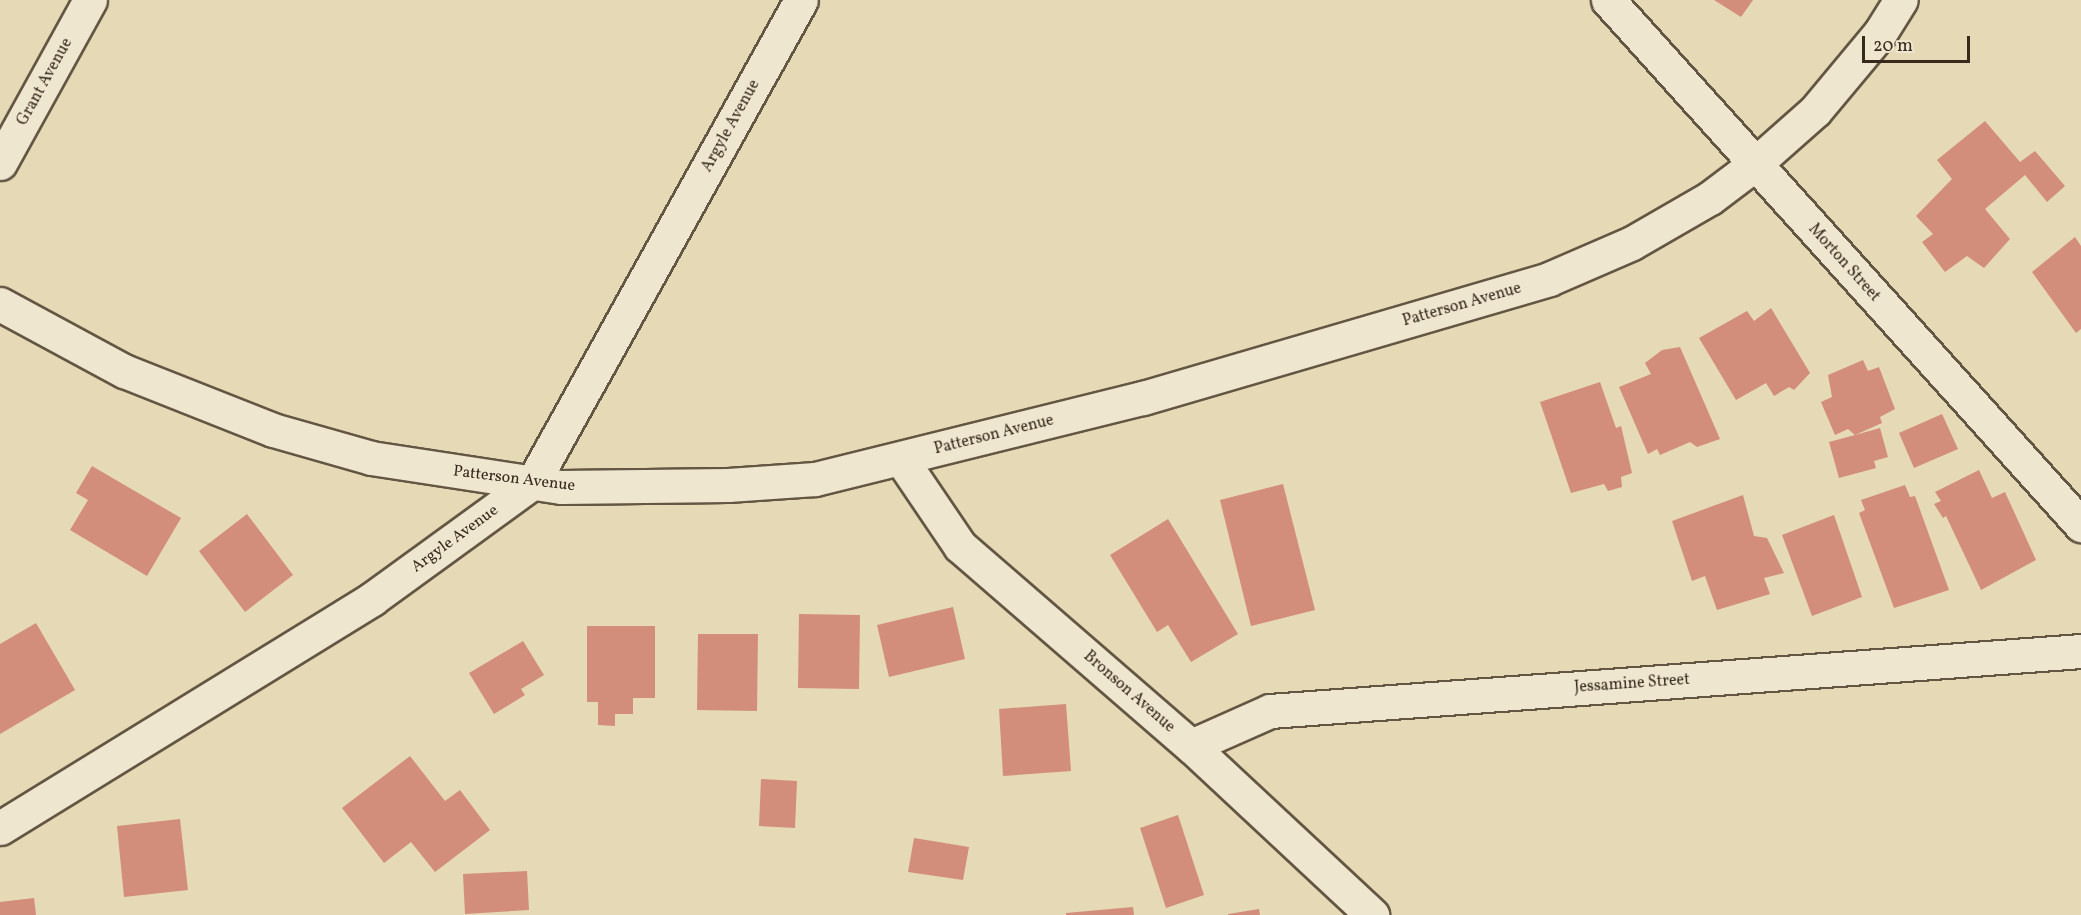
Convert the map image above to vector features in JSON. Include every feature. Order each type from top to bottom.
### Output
[{"type":"street","name":"Grant Avenue","points":[[0,163],[90,0]]},
{"type":"street","name":"Argyle Avenue","points":[[0,828],[372,599],[533,482],[801,0]]},
{"type":"street","name":"Morton Street","points":[[1608,0],[2081,525]]},
{"type":"street","name":"Patterson Avenue","points":[[0,304],[124,371],[273,430],[371,458],[533,482],[603,488],[728,485],[815,479],[1143,398],[1549,279],[1632,243],[1710,198],[1755,164],[1815,111],[1880,33],[1901,0]]},
{"type":"street","name":"Bronson Avenue","points":[[901,459],[960,546],[1191,746],[1372,915]]},
{"type":"street","name":"Jessamine Street","points":[[1191,746],[1270,711],[2081,651]]},
{"type":"building","points":[[1714,0],[1753,0],[1741,17]]},
{"type":"building","points":[[1985,121],[2020,162],[2035,151],[2065,186],[2047,202],[2025,175],[1985,209],[2010,239],[1984,268],[1967,256],[1945,272],[1922,242],[1933,234],[1916,216],[1952,179],[1937,160]]},
{"type":"building","points":[[2075,237],[2081,246],[2081,329],[2076,333],[2032,272]]},
{"type":"building","points":[[1771,308],[1810,373],[1794,390],[1789,387],[1774,396],[1766,383],[1736,400],[1699,338],[1747,311],[1754,321]]},
{"type":"building","points":[[1680,347],[1720,439],[1697,447],[1690,442],[1660,455],[1657,449],[1648,454],[1619,387],[1651,374],[1645,363],[1662,350]]},
{"type":"building","points":[[1863,360],[1868,371],[1879,367],[1895,409],[1880,417],[1882,423],[1855,435],[1848,429],[1835,435],[1821,402],[1832,397],[1828,375]]},
{"type":"building","points":[[1600,382],[1616,428],[1621,426],[1632,473],[1621,477],[1622,487],[1608,491],[1604,484],[1571,493],[1540,402]]},
{"type":"building","points":[[1942,414],[1958,449],[1914,468],[1899,433]]},
{"type":"building","points":[[1880,428],[1888,457],[1874,461],[1876,468],[1839,478],[1829,442]]},
{"type":"building","points":[[92,466],[181,518],[147,576],[70,530],[88,500],[76,493]]},
{"type":"building","points":[[1979,470],[1992,498],[2005,492],[2036,560],[1981,590],[1946,516],[1943,518],[1934,504],[1941,501],[1935,492]]},
{"type":"building","points":[[1283,484],[1315,610],[1251,626],[1220,500]]},
{"type":"building","points":[[1905,485],[1910,497],[1915,496],[1949,590],[1894,608],[1859,513],[1865,510],[1861,500]]},
{"type":"building","points":[[1743,495],[1754,536],[1767,538],[1784,573],[1764,578],[1770,594],[1717,610],[1705,576],[1692,581],[1672,521]]},
{"type":"building","points":[[247,514],[293,575],[245,612],[199,551]]},
{"type":"building","points":[[1834,515],[1862,597],[1812,616],[1782,535]]},
{"type":"building","points":[[1168,519],[1238,634],[1191,662],[1168,625],[1157,632],[1110,555]]},
{"type":"building","points":[[953,607],[965,659],[889,677],[877,625]]},
{"type":"building","points":[[799,614],[860,615],[859,689],[798,688]]},
{"type":"building","points":[[36,623],[75,690],[0,734],[0,644]]},
{"type":"building","points":[[587,626],[655,626],[655,698],[633,698],[633,714],[615,714],[615,726],[598,725],[598,702],[587,702]]},
{"type":"building","points":[[698,634],[758,634],[757,711],[697,710]]},
{"type":"building","points":[[523,641],[544,675],[521,689],[525,695],[494,714],[469,673]]},
{"type":"building","points":[[1066,704],[1071,771],[1003,776],[999,709]]},
{"type":"building","points":[[410,756],[445,801],[460,790],[490,830],[435,872],[411,842],[384,863],[342,808]]},
{"type":"building","points":[[761,779],[797,781],[795,828],[759,826]]},
{"type":"building","points":[[1178,815],[1204,895],[1166,908],[1140,828]]},
{"type":"building","points":[[180,819],[188,890],[124,897],[117,826]]},
{"type":"building","points":[[914,838],[969,847],[963,880],[908,872]]},
{"type":"building","points":[[527,871],[529,910],[465,914],[463,874]]},
{"type":"building","points":[[34,898],[36,915],[0,915],[0,902]]},
{"type":"building","points":[[1133,907],[1134,915],[1066,915],[1066,913]]},
{"type":"building","points":[[1259,909],[1260,915],[1228,915],[1228,914]]}]
